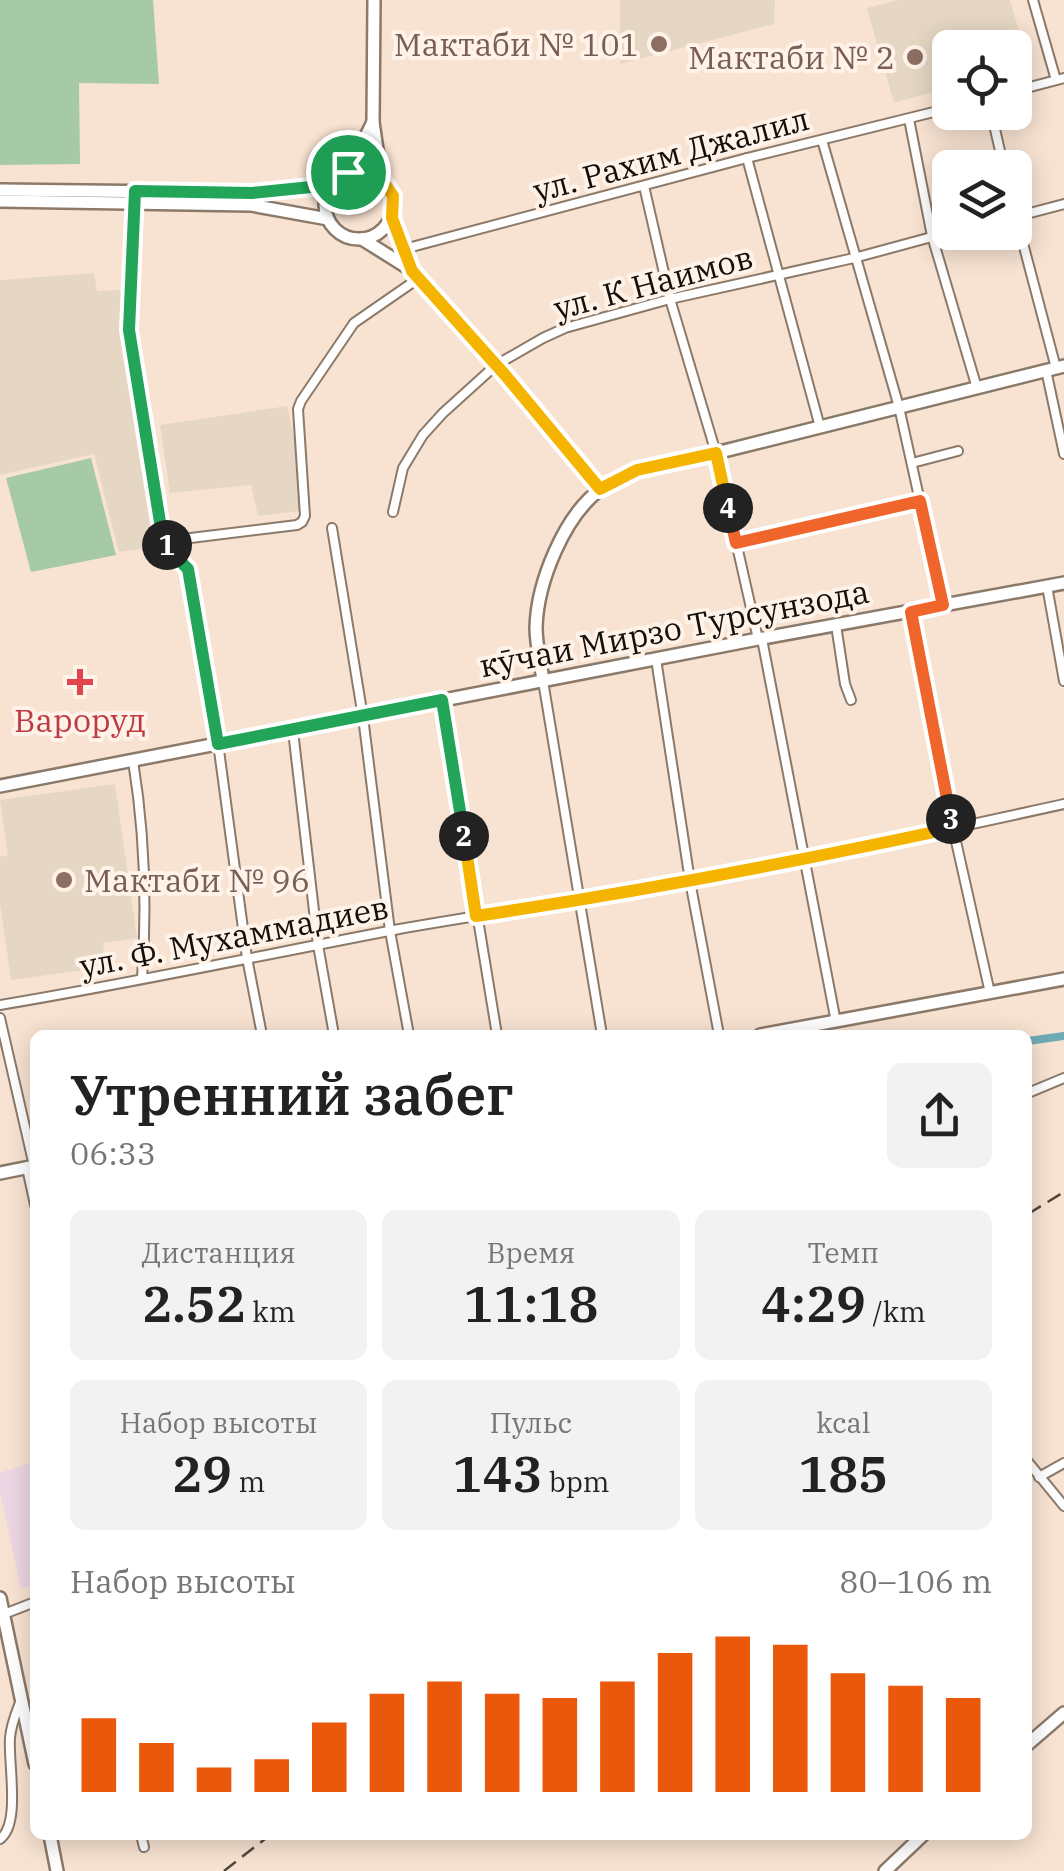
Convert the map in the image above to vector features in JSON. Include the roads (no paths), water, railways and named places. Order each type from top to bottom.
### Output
[{"type":"street","points":[[374,0],[373,122],[381,178],[393,196],[392,218],[416,275]]},
{"type":"street","points":[[1032,86],[1060,79],[1033,0]]},
{"type":"street","name":"ул. Рахим Джалил","points":[[404,249],[932,112]]},
{"type":"street","points":[[909,118],[932,236]]},
{"type":"street","points":[[0,201],[252,193],[331,185],[348,172],[373,122]]},
{"type":"street","points":[[822,140],[898,408],[943,605]]},
{"type":"street","points":[[747,158],[820,427]]},
{"type":"street","points":[[348,172],[365,171],[381,178]]},
{"type":"street","points":[[331,185],[325,202],[328,219],[344,236],[362,239],[416,275],[600,489]]},
{"type":"street","points":[[644,186],[670,300],[716,453],[760,639],[836,1022]]},
{"type":"street","points":[[0,190],[250,205],[328,219]]},
{"type":"street","points":[[135,197],[129,330],[160,522],[171,552],[188,569],[261,1030]]},
{"type":"street","points":[[1032,212],[1064,204]]},
{"type":"street","points":[[362,239],[378,234],[392,218]]},
{"type":"street","name":"ул. К Наимов","points":[[393,512],[403,468],[443,412],[496,364],[566,328],[932,236]]},
{"type":"street","points":[[936,250],[977,388]]},
{"type":"street","points":[[1024,250],[1056,368],[1064,454]]},
{"type":"street","points":[[166,541],[302,522],[305,516],[298,409],[301,400],[354,323],[416,275]]},
{"type":"street","points":[[601,1030],[536,632],[549,566],[568,528],[600,489],[637,470],[1056,368]]},
{"type":"street","points":[[912,463],[958,451]]},
{"type":"street","points":[[736,543],[920,501]]},
{"type":"street","points":[[332,528],[363,717],[390,931],[409,1030]]},
{"type":"street","name":"кӯчаи Мирзо Турсунзода","points":[[0,786],[1064,583]]},
{"type":"street","points":[[1047,586],[1064,681]]},
{"type":"street","points":[[911,612],[990,993]]},
{"type":"street","points":[[836,625],[851,700]]},
{"type":"street","points":[[656,659],[690,882],[718,1030]]},
{"type":"street","points":[[442,700],[496,1030]]},
{"type":"street","points":[[293,731],[318,945],[333,1030]]},
{"type":"street","points":[[132,761],[142,818],[145,871],[142,979]]},
{"type":"street","name":"ул. Ф. Мухаммадиев","points":[[0,1005],[390,931],[690,882],[1064,804]]},
{"type":"street","points":[[789,1030],[1064,979]]},
{"type":"street","points":[[0,1018],[30,1158]]},
{"type":"street","points":[[1032,1092],[1064,1078]]},
{"type":"street","points":[[0,1172],[30,1167]]},
{"type":"street","points":[[1039,1476],[1064,1463]]},
{"type":"street","points":[[1032,1467],[1064,1506]]},
{"type":"street","points":[[0,1598],[30,1740]]},
{"type":"street","points":[[4,1614],[30,1604]]},
{"type":"street","points":[[0,1839],[8,1833],[12,1814],[10,1741],[21,1698]]},
{"type":"street","points":[[1032,1741],[1064,1713]]},
{"type":"street","points":[[51,1840],[57,1871]]},
{"type":"street","points":[[143,1840],[144,1847]]},
{"type":"street","points":[[885,1871],[918,1840]]},
{"type":"waterway","points":[[1032,1040],[1064,1036]]},
{"type":"railway","points":[[1032,1212],[1064,1192]]},
{"type":"railway","points":[[224,1871],[264,1840]]},
{"type":"place","name":"Мактаби № 101","points":[[659,44]]},
{"type":"place","name":"Мактаби № 2","points":[[915,57]]},
{"type":"place","name":"Вароруд","points":[[80,682]]},
{"type":"place","name":"Мактаби № 96","points":[[64,880]]}]
